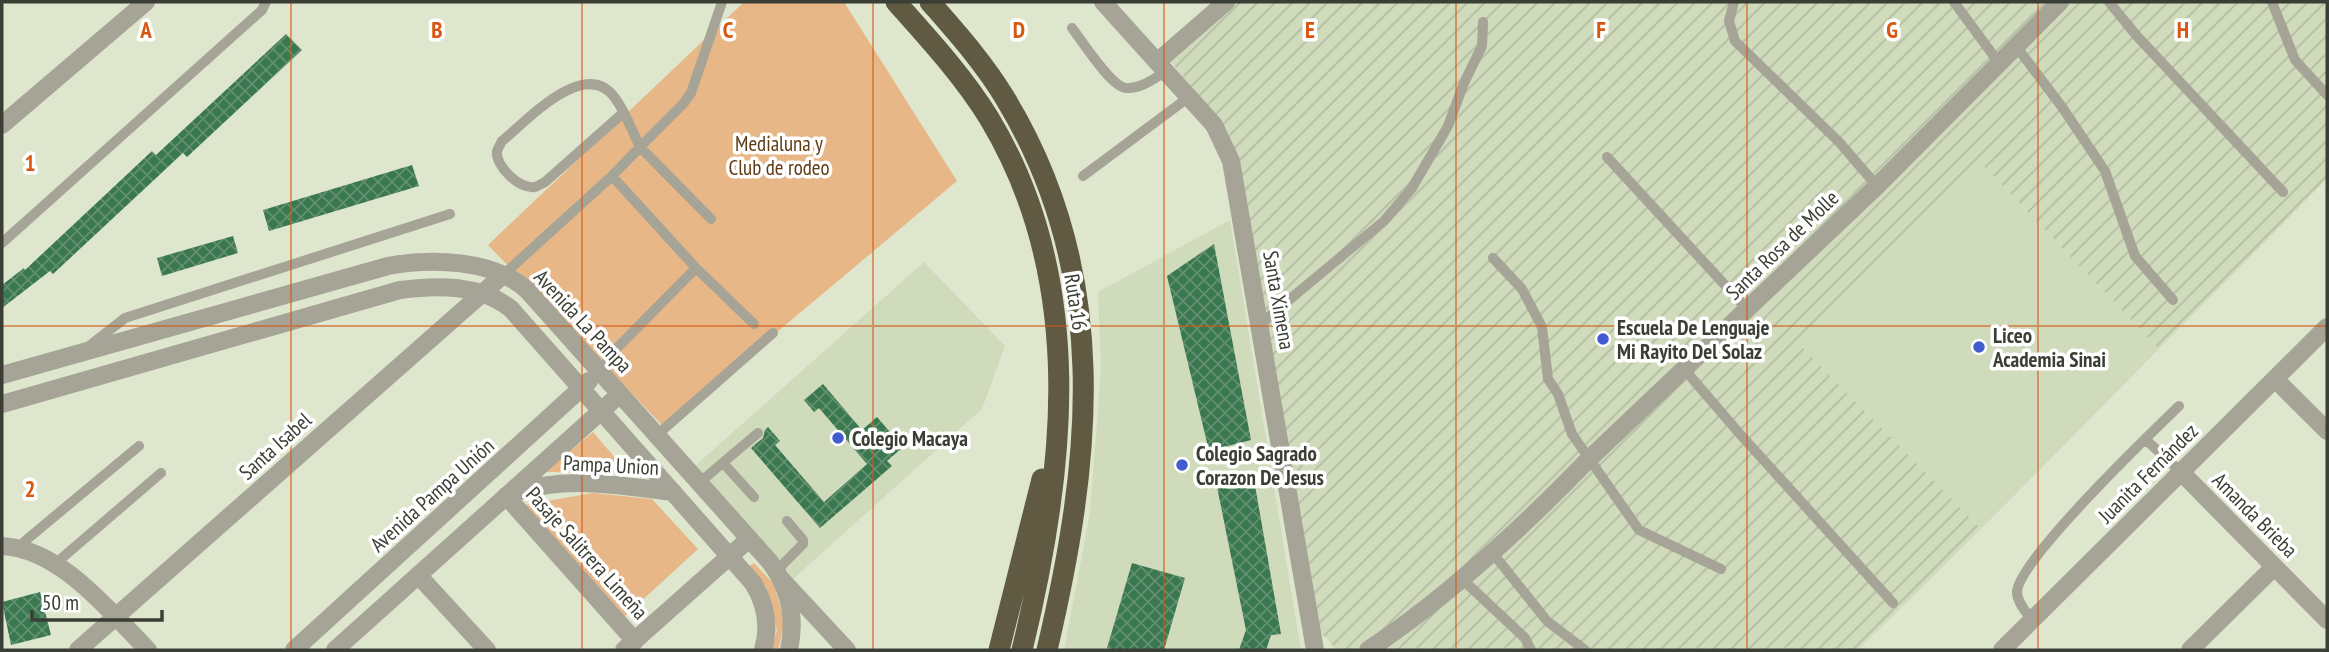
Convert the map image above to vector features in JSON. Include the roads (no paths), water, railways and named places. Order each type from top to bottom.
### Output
[{"type":"highway","name":"Ruta 16","points":[[896,2],[970,90],[989,118],[1013,164],[1033,219],[1049,283],[1060,384],[1055,472],[1042,562],[1022,650]]},
{"type":"highway","name":"Ruta 16","points":[[935,7],[986,69],[1031,145],[1055,207],[1075,284],[1084,364],[1083,445],[1069,552],[1047,650]]},
{"type":"highway","points":[[999,650],[1026,549],[1060,384]]},
{"type":"street","points":[[3,121],[146,2]]},
{"type":"street","name":"Santa Ximena","points":[[1103,2],[1214,125],[1231,161],[1315,650]]},
{"type":"street","points":[[1162,66],[1226,2]]},
{"type":"street","name":"Santa Rosa de Molle","points":[[1368,650],[1394,633],[1461,578],[1551,498],[1877,186],[2060,2]]},
{"type":"street","name":"Avenida La Pampa","points":[[2,375],[388,266],[437,261],[471,266],[503,275],[515,280],[527,290],[779,576],[792,614],[789,650]]},
{"type":"street","name":"Santa Isabel","points":[[78,650],[503,275]]},
{"type":"street","points":[[2,404],[400,290],[442,287],[482,293],[496,298],[511,309],[753,583],[763,603],[767,627],[763,650]]},
{"type":"street","name":"Juanita Fernández","points":[[2002,650],[2327,327]]},
{"type":"street","name":"Avenida Pampa Unión","points":[[294,650],[599,372]]},
{"type":"street","points":[[2275,379],[2327,431]]},
{"type":"street","points":[[335,650],[620,394]]},
{"type":"street","name":"Amanda Brieba","points":[[2181,472],[2327,620]]},
{"type":"street","name":"Pampa Union","points":[[506,496],[540,485],[576,482],[673,492]]},
{"type":"street","name":"Pasaje Salitrera Limeña","points":[[506,496],[629,646]]},
{"type":"street","points":[[629,646],[749,539]]},
{"type":"street","points":[[2,546],[20,548],[55,564],[78,581],[148,650]]},
{"type":"street","points":[[2190,650],[2274,567]]},
{"type":"street","points":[[418,575],[487,650]]},
{"type":"street","points":[[779,576],[846,650]]},
{"type":"lane","points":[[2,243],[262,10],[266,2]]},
{"type":"lane","points":[[503,275],[612,176],[683,104],[691,93],[722,2]]},
{"type":"lane","points":[[1734,2],[1729,21],[1735,41],[1829,133],[1877,186]]},
{"type":"lane","points":[[1954,2],[1999,63]]},
{"type":"lane","points":[[2109,2],[2136,35],[2283,192]]},
{"type":"lane","points":[[2272,2],[2295,60],[2327,95]]},
{"type":"lane","points":[[1260,324],[1384,221],[1412,188],[1444,133],[1482,46],[1483,22]]},
{"type":"lane","points":[[1072,28],[1111,79],[1121,87],[1129,89],[1142,85],[1162,66]]},
{"type":"lane","points":[[2016,46],[2105,171],[2135,256],[2173,300]]},
{"type":"lane","points":[[623,113],[536,187],[525,187],[511,177],[498,162],[497,151],[502,141],[563,91],[577,85],[594,83],[614,96],[623,113],[640,147],[711,219]]},
{"type":"lane","points":[[1083,176],[1189,97]]},
{"type":"lane","points":[[1607,157],[1748,310]]},
{"type":"lane","points":[[612,176],[696,268],[754,324]]},
{"type":"lane","points":[[79,353],[125,318],[450,214]]},
{"type":"lane","points":[[1493,258],[1522,289],[1542,327],[1548,379],[1558,394],[1572,434],[1639,530],[1721,569]]},
{"type":"lane","points":[[599,372],[616,349],[696,268]]},
{"type":"lane","points":[[657,435],[773,333]]},
{"type":"lane","points":[[1684,369],[1893,603]]},
{"type":"lane","points":[[2032,620],[2021,605],[2017,593],[2021,578],[2048,542],[2179,405]]},
{"type":"lane","points":[[699,483],[758,433]]},
{"type":"lane","points":[[2145,439],[2181,472]]},
{"type":"lane","points":[[20,548],[139,446]]},
{"type":"lane","points":[[724,464],[754,497]]},
{"type":"lane","points":[[55,564],[161,473]]},
{"type":"lane","points":[[779,576],[803,544],[803,540],[787,521]]},
{"type":"lane","points":[[1491,551],[1547,621],[1585,650]]},
{"type":"lane","points":[[1461,578],[1525,638],[1531,650]]},
{"type":"place","name":"Escuela De Lenguaje Mi Rayito Del Solaz","points":[[1603,339]]},
{"type":"place","name":"Liceo Academia Sinai","points":[[1979,347]]},
{"type":"place","name":"Colegio Macaya","points":[[838,438]]},
{"type":"place","name":"Colegio Sagrado Corazon De Jesus","points":[[1182,465]]},
{"type":"park label","name":"Medialuna y Club de rodeo","points":[[779,155]]}]
